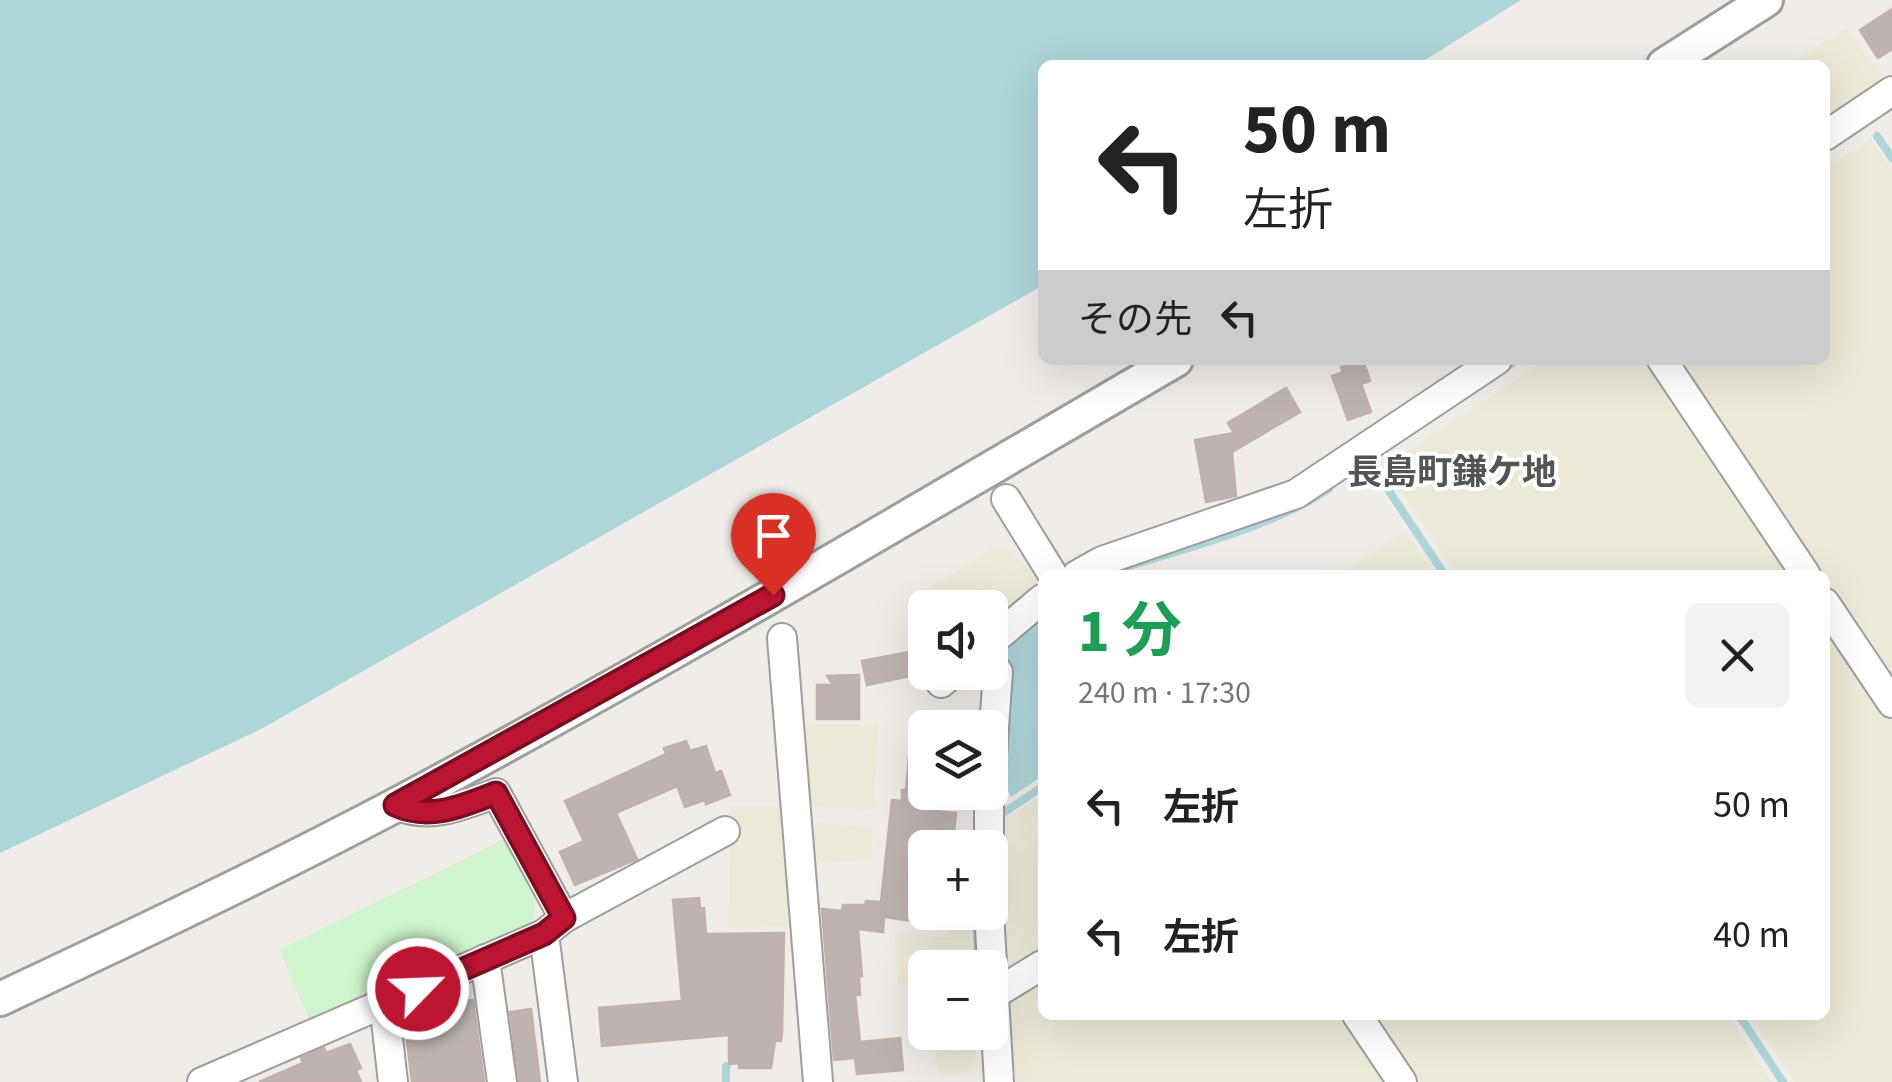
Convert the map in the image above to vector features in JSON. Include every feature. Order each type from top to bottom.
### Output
[{"type":"street","points":[[1672,60],[1766,0]]},
{"type":"street","points":[[1830,133],[1892,91]]},
{"type":"street","points":[[0,999],[238,886],[395,805],[808,576],[1167,365]]},
{"type":"street","points":[[1086,570],[1296,494],[1489,365]]},
{"type":"street","points":[[1665,365],[1803,570]]},
{"type":"street","points":[[1006,499],[1049,570]]},
{"type":"street","points":[[1008,627],[1038,602]]},
{"type":"street","points":[[1830,610],[1892,703]]},
{"type":"street","points":[[782,638],[818,1082]]},
{"type":"street","points":[[395,805],[415,814],[460,806],[496,793],[554,926],[564,1082]]},
{"type":"street","points":[[202,1082],[554,926],[726,831]]},
{"type":"street","points":[[485,959],[502,1082]]},
{"type":"street","points":[[1008,986],[1038,967]]},
{"type":"street","points":[[384,1004],[393,1082]]},
{"type":"street","points":[[1360,1020],[1402,1082]]},
{"type":"street","points":[[996,1050],[998,1082]]},
{"type":"shaded area","points":[[1846,28],[1886,84],[1830,121],[1830,60],[1798,60]]},
{"type":"shaded area","points":[[1871,139],[1892,170],[1892,687],[1830,594],[1830,570],[1815,570],[1678,365],[1830,365],[1830,167]]},
{"type":"shaded area","points":[[1538,365],[1654,365],[1792,570],[1454,570],[1385,467]]},
{"type":"shaded area","points":[[1405,531],[1432,570],[1346,570]]},
{"type":"shaded area","points":[[995,547],[1006,548],[1037,576],[1037,589],[1008,614],[1008,590],[925,590]]},
{"type":"shaded area","points":[[1830,628],[1892,721],[1892,1082],[1795,1082],[1753,1020],[1830,1020]]},
{"type":"shaded area","points":[[879,724],[874,809],[815,807],[803,802],[798,725]]},
{"type":"shaded area","points":[[1038,798],[1038,960],[1008,980],[1008,950],[1001,950],[1000,930],[1008,930],[1008,830],[997,830],[997,824]]},
{"type":"shaded area","points":[[731,807],[788,807],[797,927],[729,928]]},
{"type":"shaded area","points":[[817,823],[872,826],[872,860],[809,863],[806,828]]},
{"type":"shaded area","points":[[948,930],[970,930],[971,950],[908,950],[908,988],[898,985],[895,933],[947,937]]},
{"type":"shaded area","points":[[1038,978],[1038,1020],[1345,1020],[1386,1082],[1009,1082],[1008,998]]},
{"type":"shaded area","points":[[1378,1020],[1731,1020],[1772,1082],[1420,1082]]},
{"type":"shaded area","points":[[935,1050],[976,1050],[976,1059],[965,1073],[939,1076]]},
{"type":"green space","points":[[505,839],[531,879],[533,926],[310,1021],[279,950]]},
{"type":"water","points":[[0,0],[1521,0],[1425,60],[1038,60],[1038,288],[261,729],[0,853]]},
{"type":"water","points":[[1038,617],[1038,779],[1011,797],[1008,791],[1008,642]]},
{"type":"building","points":[[1892,9],[1892,49],[1878,58],[1860,30]]},
{"type":"building","points":[[1365,365],[1370,381],[1361,384],[1371,412],[1348,420],[1332,376],[1343,372],[1341,367]]},
{"type":"building","points":[[1286,388],[1300,412],[1232,452],[1236,496],[1206,502],[1195,440],[1234,433],[1228,423]]},
{"type":"building","points":[[908,652],[908,676],[867,685],[862,661]]},
{"type":"building","points":[[859,675],[859,719],[817,719],[817,685],[833,685],[827,676]]},
{"type":"building","points":[[686,741],[690,751],[706,746],[715,773],[721,771],[730,795],[685,807],[677,786],[616,813],[637,859],[575,885],[560,852],[584,841],[565,801],[666,754],[664,748]]},
{"type":"building","points":[[908,767],[908,810],[956,813],[954,830],[908,830],[908,920],[884,917],[883,932],[858,929],[862,976],[860,995],[855,995],[860,1042],[900,1038],[903,1070],[857,1074],[855,1058],[834,1060],[822,909],[842,911],[843,905],[881,902],[892,800],[902,801],[902,790],[906,790]]},
{"type":"building","points":[[699,898],[706,934],[784,933],[782,1033],[781,1041],[775,1041],[771,1068],[739,1068],[739,1063],[729,1064],[729,1035],[602,1046],[599,1008],[682,1001],[673,900]]},
{"type":"building","points":[[467,997],[467,1001],[473,1000],[484,1082],[412,1082],[407,1041],[442,1036],[437,1000]]},
{"type":"building","points":[[531,1009],[540,1082],[519,1082],[510,1012]]},
{"type":"building","points":[[350,1044],[361,1068],[356,1070],[361,1082],[259,1082],[303,1063],[301,1058],[324,1048],[326,1053]]},
{"type":"waterway","points":[[1877,136],[1892,158]]},
{"type":"waterway","points":[[1501,371],[1510,365]]},
{"type":"waterway","points":[[1377,473],[1442,570]]},
{"type":"waterway","points":[[1117,570],[1253,526],[1329,489]]},
{"type":"waterway","points":[[997,817],[1038,790]]},
{"type":"waterway","points":[[977,930],[977,950]]},
{"type":"waterway","points":[[1742,1020],[1783,1082]]},
{"type":"waterway","points":[[726,1066],[726,1082]]},
{"type":"district","name":"長島町鎌ケ地","points":[[1452,472]]},
{"type":"route","points":[[418,989],[544,934],[564,918],[496,793],[460,806],[415,814],[395,805],[773,595]]}]
